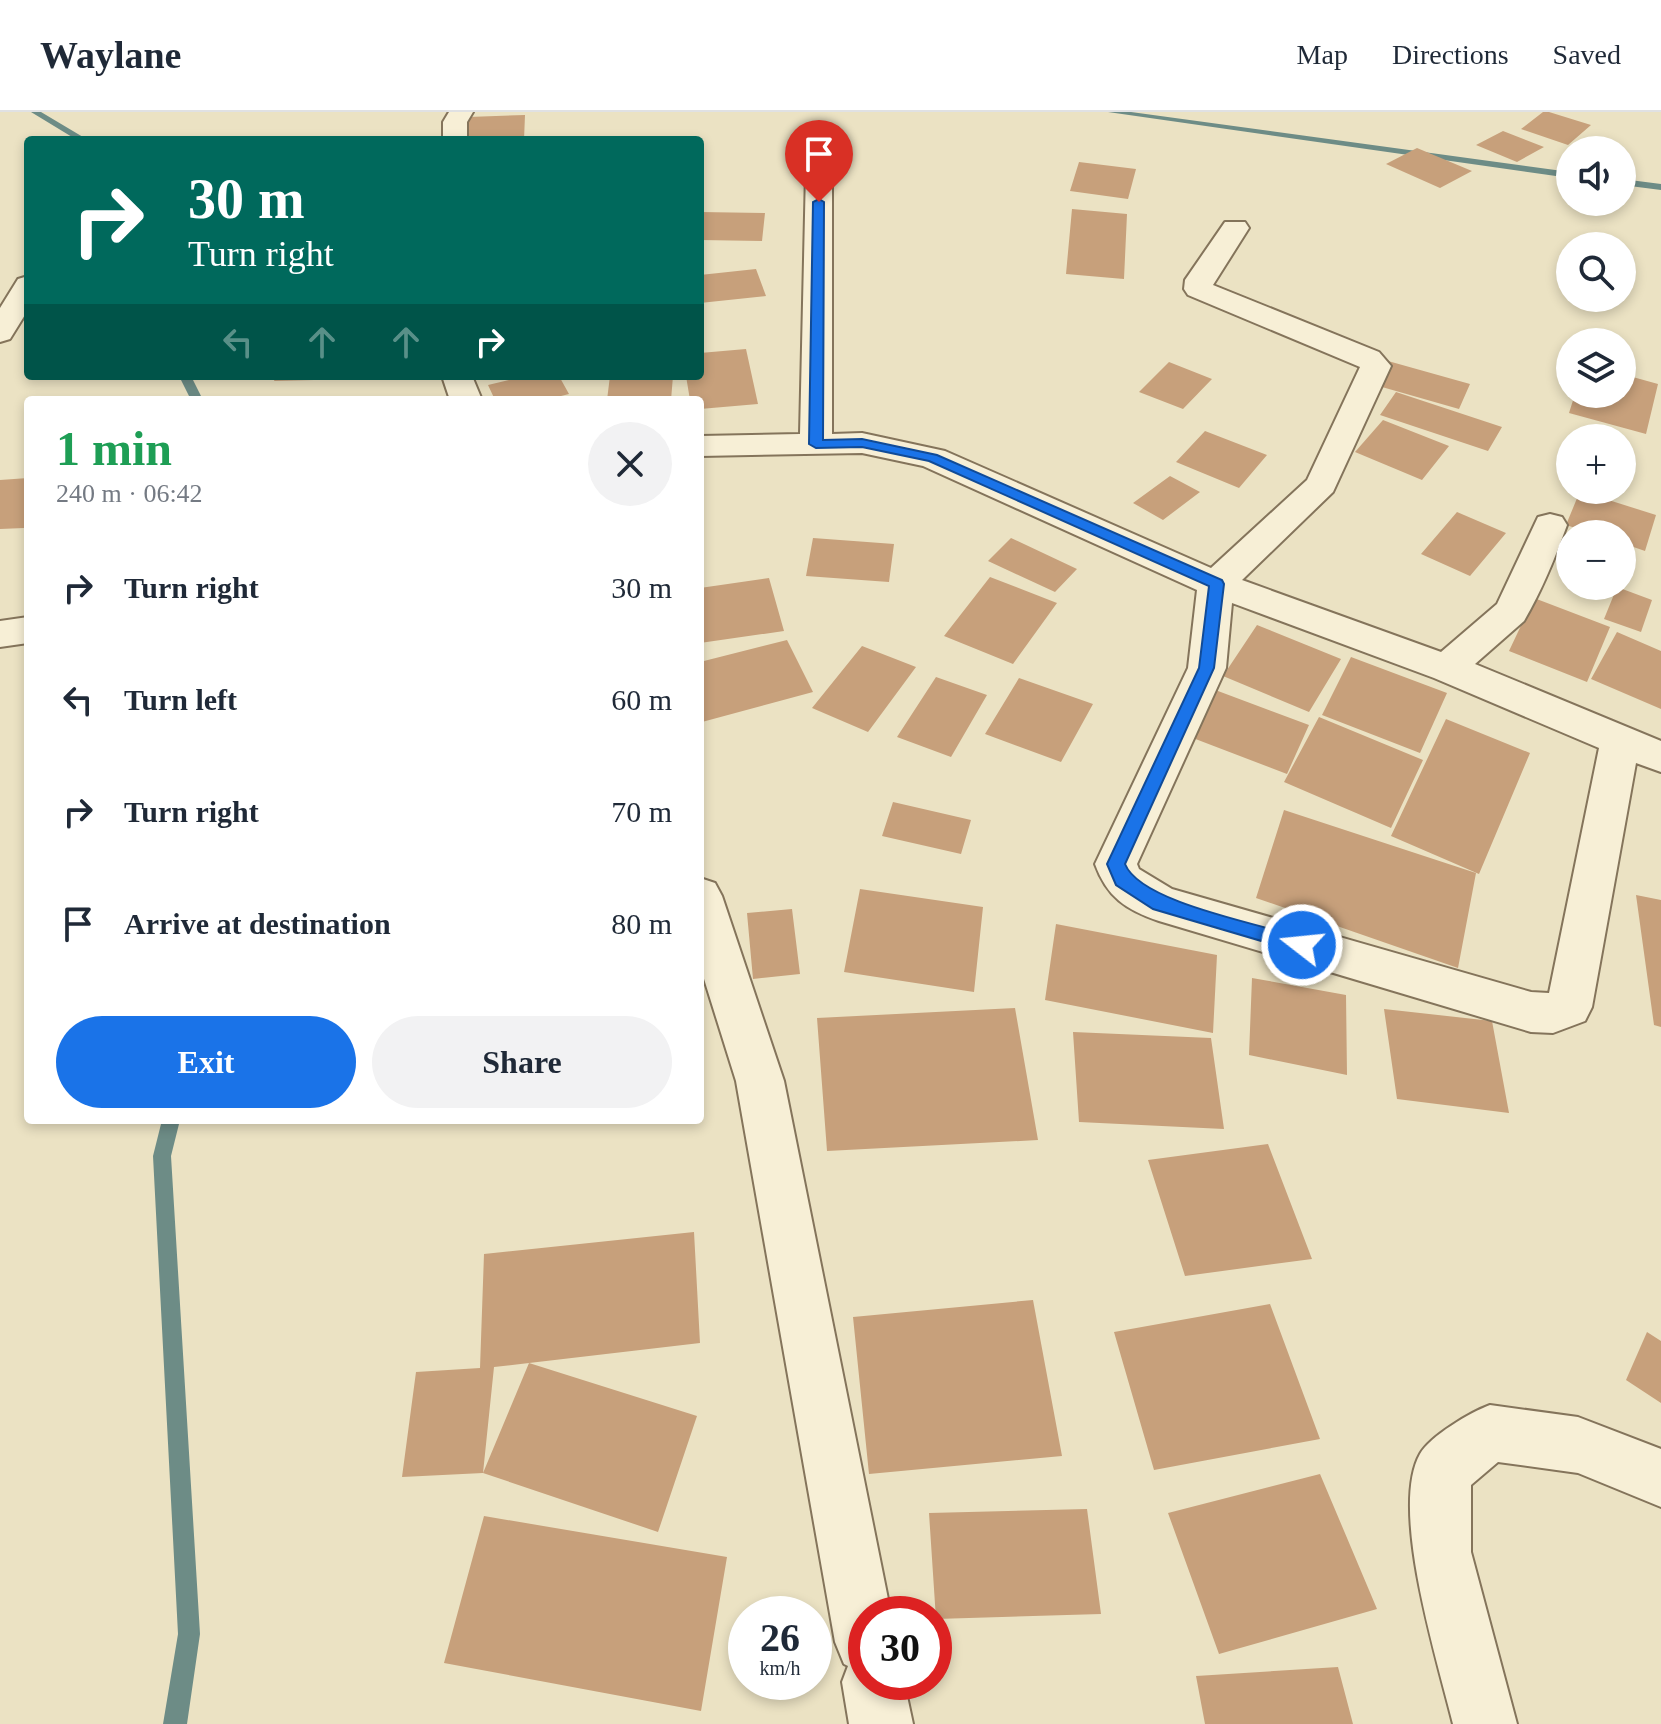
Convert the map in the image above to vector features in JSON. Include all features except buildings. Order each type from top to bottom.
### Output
[{"type":"street","points":[[455,136],[455,122],[461,112]]},
{"type":"street","points":[[816,444],[819,172]]},
{"type":"street","points":[[1235,228],[1199,280],[1198,289],[1368,358],[1376,366],[1321,485],[1216,584],[1207,668],[1116,864],[1122,880],[1159,903],[1531,1012],[1553,1013],[1569,1007],[1620,743]]},
{"type":"street","points":[[0,333],[24,292]]},
{"type":"street","points":[[704,446],[862,443],[933,458],[1216,584],[1447,668],[1620,743],[1661,757]]},
{"type":"street","points":[[1447,668],[1511,612],[1534,568],[1550,525]]},
{"type":"street","points":[[0,634],[24,631]]},
{"type":"street","points":[[704,908],[760,1081],[857,1596]]},
{"type":"street","points":[[1485,1724],[1441,1552],[1442,1471],[1490,1433],[1578,1445],[1661,1478]]},
{"type":"street","points":[[876,1700],[881,1724]]},
{"type":"waterway","points":[[35,112],[76,136]]},
{"type":"waterway","points":[[1112,112],[1556,173]]},
{"type":"waterway","points":[[1636,184],[1661,187]]},
{"type":"waterway","points":[[187,380],[195,396]]},
{"type":"waterway","points":[[170,1124],[162,1156],[189,1634],[175,1724]]},
{"type":"route","points":[[819,202],[816,444],[862,443],[933,458],[1216,584],[1207,668],[1116,864],[1122,880],[1159,903],[1302,945]]}]
